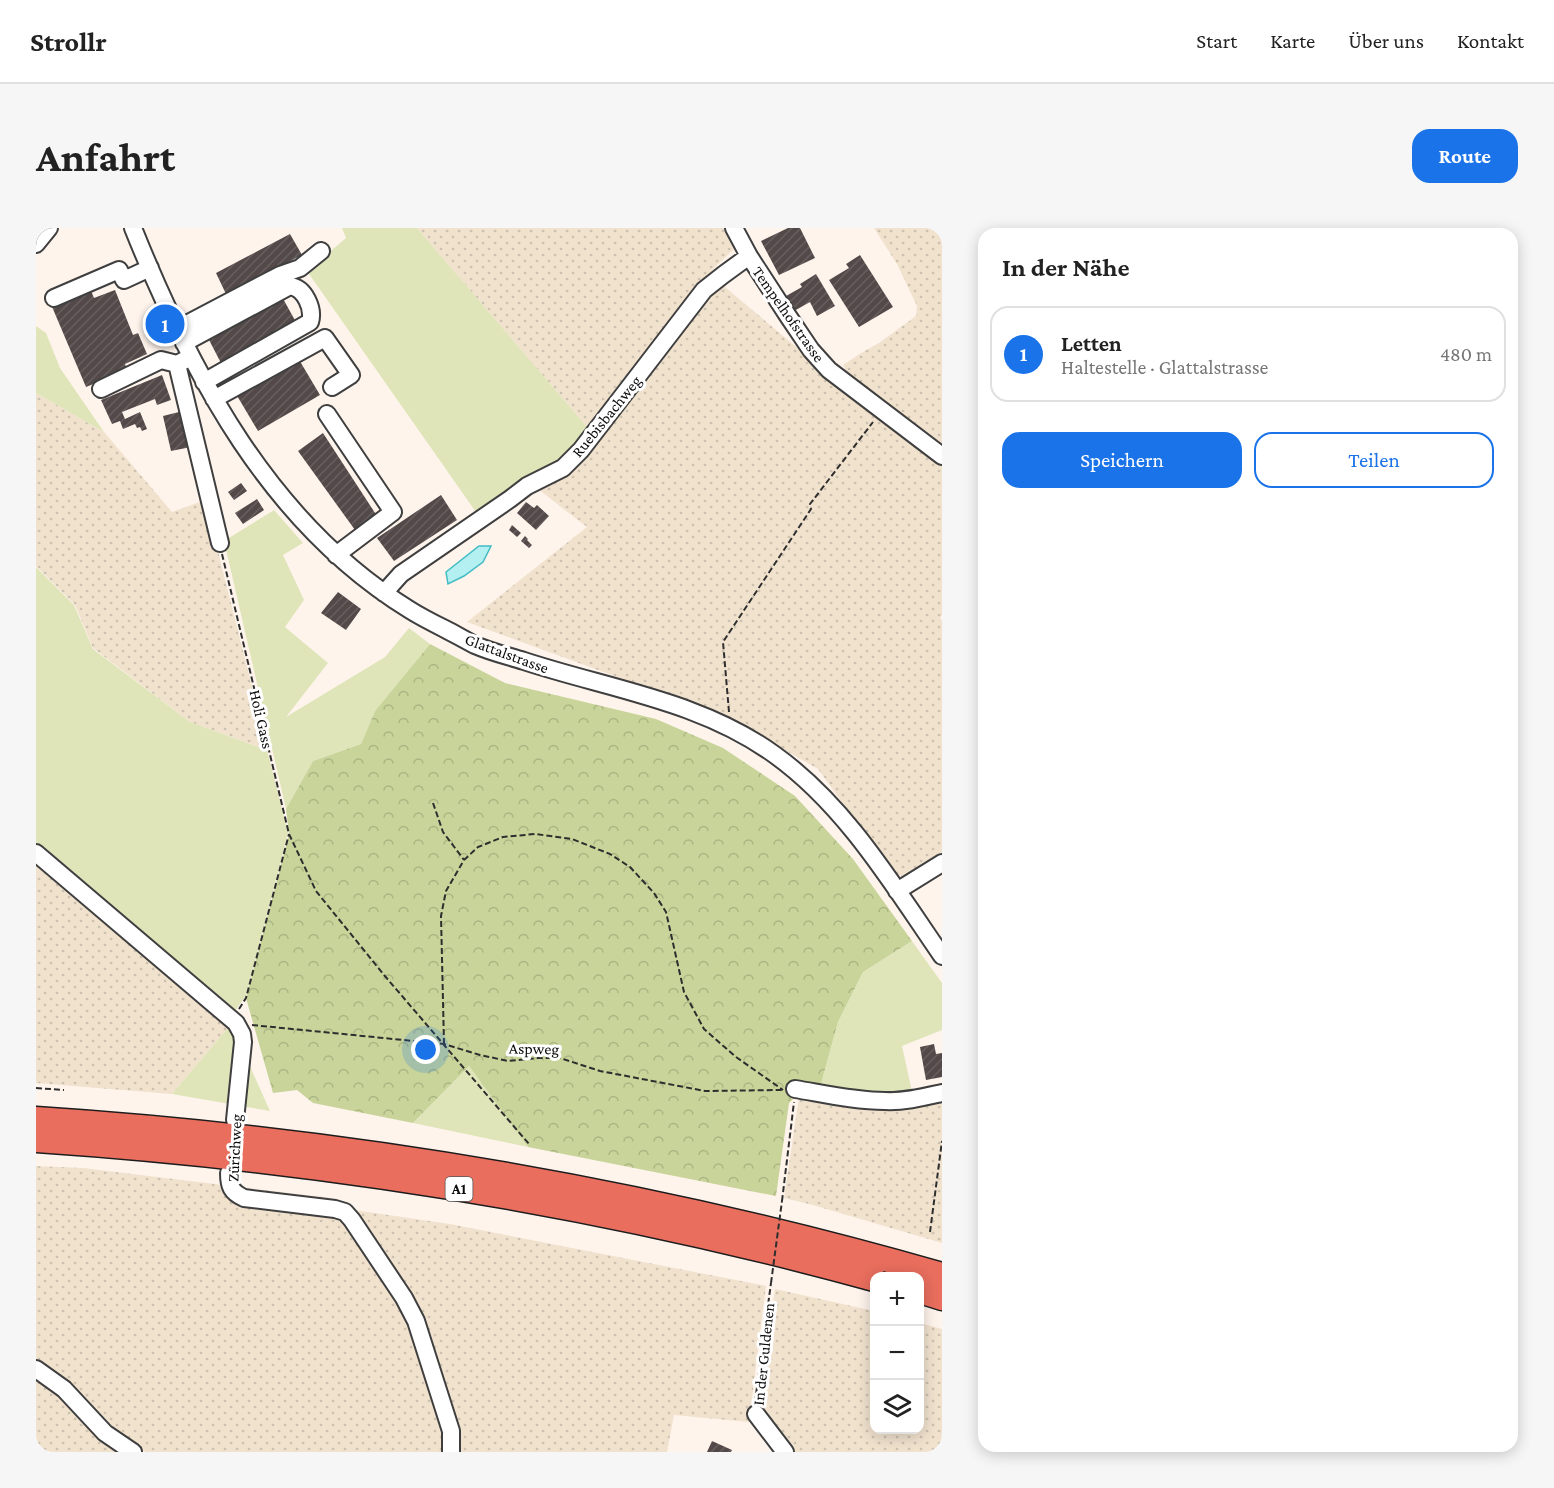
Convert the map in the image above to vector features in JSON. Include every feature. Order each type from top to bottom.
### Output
[{"type":"highway","name":"A1","points":[[36,1119],[183,1131],[300,1144],[474,1170],[703,1215],[942,1275]]},
{"type":"highway","name":"A1","points":[[36,1140],[239,1159],[355,1173],[471,1191],[676,1231],[870,1278]]},
{"type":"highway","points":[[924,1292],[942,1298]]},
{"type":"street","points":[[36,244],[50,228]]},
{"type":"street","name":"Glattalstrasse","points":[[133,228],[182,348],[230,427],[268,481],[336,555],[412,612],[476,645],[546,668],[665,702],[728,727],[773,754],[810,785],[848,825],[942,956]]},
{"type":"street","name":"Tempelhofstrasse","points":[[734,228],[749,256],[811,350],[829,370],[942,456]]},
{"type":"street","points":[[182,348],[280,275],[300,268],[321,251]]},
{"type":"street","name":"Ruebisbachweg","points":[[384,593],[401,574],[527,486],[563,468],[581,450],[704,290],[749,256]]},
{"type":"street","points":[[54,298],[119,270],[124,280],[150,268]]},
{"type":"street","points":[[100,389],[161,360],[290,286],[301,291],[311,309],[310,322],[204,382]]},
{"type":"street","points":[[214,399],[325,338],[351,375],[332,387]]},
{"type":"street","points":[[182,348],[220,543]]},
{"type":"street","points":[[327,414],[393,512],[336,555]]},
{"type":"street","points":[[36,853],[234,1021]]},
{"type":"street","points":[[897,891],[942,863]]},
{"type":"street","name":"Zürichweg","points":[[234,1021],[242,1034],[243,1042],[235,1120]]},
{"type":"street","points":[[923,1086],[942,1082]]},
{"type":"street","points":[[789,1090],[885,1101],[942,1093]]},
{"type":"street","name":"Zürichweg","points":[[229,1173],[231,1189],[244,1198],[335,1209],[345,1212],[352,1220],[404,1298],[416,1321],[451,1431],[451,1452]]},
{"type":"street","points":[[36,1369],[64,1389],[105,1433],[134,1452]]},
{"type":"street","name":"In der Guldenen","points":[[756,1414],[785,1452]]},
{"type":"path","points":[[728,727],[723,642],[812,509],[810,504],[882,410]]},
{"type":"path","name":"Holi Gass","points":[[220,543],[289,834],[316,891],[384,975],[529,1144]]},
{"type":"path","points":[[433,803],[443,832],[464,860]]},
{"type":"path","points":[[234,1021],[246,998],[289,834]]},
{"type":"path","points":[[444,1044],[441,916],[446,891],[464,860],[478,847],[503,837],[535,834],[572,839],[610,854],[630,867],[654,893],[666,912],[684,992],[704,1029],[736,1057],[789,1090]]},
{"type":"path","name":"Aspweg","points":[[234,1021],[444,1044],[508,1061],[560,1058],[600,1071],[705,1091],[789,1090]]},
{"type":"path","points":[[36,1088],[64,1090]]},
{"type":"path","name":"In der Guldenen","points":[[756,1414],[754,1407],[782,1201],[789,1090]]},
{"type":"path","name":"Zürichweg","points":[[229,1173],[235,1120]]},
{"type":"path","points":[[930,1232],[942,1141]]},
{"type":"shaded area","points":[[417,228],[724,228],[735,248],[713,269],[592,433]]},
{"type":"shaded area","points":[[874,228],[942,228],[942,451],[851,380],[843,365],[916,316],[917,306],[897,264]]},
{"type":"shaded area","points":[[719,282],[826,372],[942,459],[942,615],[940,618],[942,620],[942,855],[905,877],[894,874],[818,769],[729,718],[467,622],[587,527],[534,486],[564,469]]},
{"type":"shaded area","points":[[36,393],[104,432],[172,512],[205,500],[268,750],[190,722],[93,648],[75,605],[36,566]]},
{"type":"shaded area","points":[[36,857],[231,1024],[172,1094],[36,1083]]},
{"type":"shaded area","points":[[799,1097],[942,1098],[942,1243],[784,1198]]},
{"type":"shaded area","points":[[36,1166],[83,1168],[331,1198],[405,1305],[449,1452],[146,1452],[125,1442],[36,1363]]},
{"type":"shaded area","points":[[354,1210],[450,1224],[766,1286],[749,1422],[674,1415],[667,1452],[458,1452],[414,1305]]},
{"type":"shaded area","points":[[775,1289],[870,1310],[870,1434],[924,1434],[924,1324],[942,1329],[942,1452],[791,1452],[760,1413],[759,1397]]},
{"type":"shaded area","points":[[36,1376],[48,1382],[123,1452],[36,1452]]},
{"type":"green space","points":[[342,228],[417,228],[593,434],[579,449],[478,515],[307,271],[346,238]]},
{"type":"green space","points":[[36,326],[46,333],[60,368],[104,432],[36,393]]},
{"type":"green space","points":[[274,510],[303,543],[283,555],[304,600],[285,627],[328,663],[286,717],[385,657],[409,628],[430,644],[375,711],[361,744],[313,761],[286,809],[224,541]]},
{"type":"green space","points":[[36,567],[74,605],[93,649],[190,722],[267,750],[288,833],[246,996],[231,1016],[36,851]]},
{"type":"green space","points":[[430,644],[505,683],[656,719],[723,748],[795,796],[853,859],[912,941],[863,972],[838,1022],[819,1091],[804,1088],[789,1103],[776,1196],[528,1147],[469,1066],[413,1123],[313,1103],[297,1090],[273,1093],[246,998],[289,834],[286,809],[313,761],[361,744],[375,711]]},
{"type":"green space","points":[[912,941],[942,983],[942,1030],[902,1046],[913,1096],[819,1091],[838,1022],[863,972]]},
{"type":"green space","points":[[231,1024],[270,1111],[172,1094]]},
{"type":"green space","points":[[469,1066],[528,1147],[413,1123]]},
{"type":"water","points":[[479,546],[491,546],[483,562],[448,584],[446,572]]},
{"type":"building","points":[[788,228],[800,228],[815,258],[779,275],[761,241]]},
{"type":"building","points":[[290,234],[302,255],[226,294],[216,273]]},
{"type":"building","points":[[860,255],[893,307],[859,327],[829,280],[849,268],[846,264]]},
{"type":"building","points":[[816,274],[835,306],[817,316],[810,302],[794,311],[786,296],[802,287],[800,284]]},
{"type":"building","points":[[89,286],[94,298],[115,290],[133,335],[138,333],[147,354],[125,364],[127,370],[86,387],[50,302]]},
{"type":"building","points":[[281,295],[297,324],[222,365],[207,336]]},
{"type":"building","points":[[298,358],[320,395],[258,431],[236,394]]},
{"type":"building","points":[[162,375],[171,400],[157,405],[155,399],[122,412],[125,419],[140,412],[147,429],[142,431],[135,424],[123,429],[120,421],[112,424],[101,400]]},
{"type":"building","points":[[183,411],[191,447],[171,451],[163,416]]},
{"type":"building","points":[[323,433],[377,516],[355,530],[298,451]]},
{"type":"building","points":[[241,483],[247,491],[234,500],[228,492]]},
{"type":"building","points":[[441,495],[457,520],[394,561],[377,538]]},
{"type":"building","points":[[257,499],[264,510],[243,524],[235,513]]},
{"type":"building","points":[[526,502],[534,508],[537,505],[549,516],[536,530],[517,513]]},
{"type":"building","points":[[512,525],[521,533],[517,537],[509,530]]},
{"type":"building","points":[[525,536],[532,545],[529,548],[521,541]]},
{"type":"building","points":[[338,592],[361,609],[346,630],[321,613]]},
{"type":"building","points":[[934,1044],[936,1054],[942,1053],[942,1077],[926,1080],[920,1047]]},
{"type":"building","points":[[712,1441],[732,1450],[731,1452],[707,1452]]},
{"type":"place","name":"Letten","points":[[165,324]]}]
